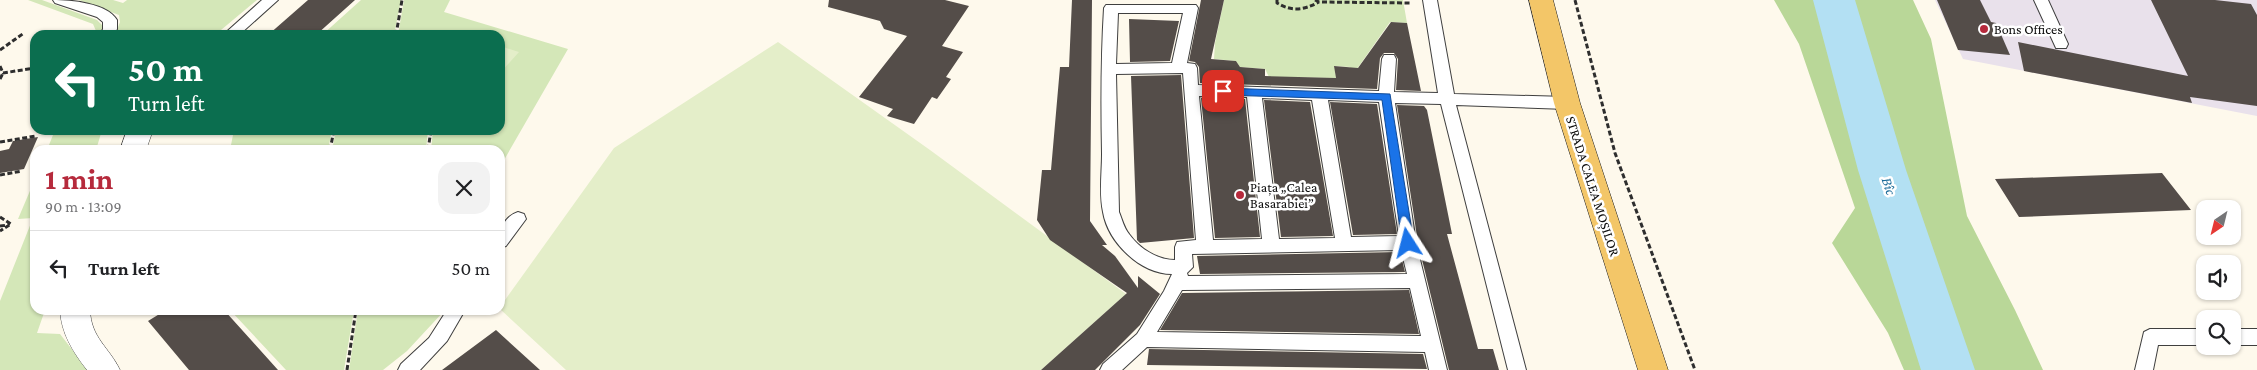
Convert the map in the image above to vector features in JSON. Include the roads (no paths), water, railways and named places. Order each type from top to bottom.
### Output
[{"type":"main road","name":"STRADA CALEA MOȘILOR","points":[[1541,0],[1566,103],[1652,370]]},
{"type":"street","points":[[75,315],[74,324],[81,339],[105,370]]},
{"type":"lane","points":[[60,0],[102,14],[110,20],[110,30]]},
{"type":"lane","points":[[236,30],[271,0]]},
{"type":"lane","points":[[2042,0],[2060,44]]},
{"type":"lane","points":[[1430,2],[1447,99],[1517,370]]},
{"type":"lane","points":[[1178,68],[1191,8],[1111,8],[1108,69],[1111,212],[1121,237],[1140,256],[1167,267],[1184,267]]},
{"type":"lane","points":[[1389,59],[1386,97],[1408,243],[1438,370]]},
{"type":"lane","points":[[1108,69],[1190,68],[1205,246]]},
{"type":"lane","points":[[1191,90],[1566,103]]},
{"type":"lane","points":[[1254,92],[1272,245]]},
{"type":"lane","points":[[1319,94],[1344,244]]},
{"type":"lane","points":[[505,235],[518,219]]},
{"type":"lane","points":[[1109,370],[1144,339],[1177,283],[1184,267],[1184,246],[1408,243]]},
{"type":"lane","points":[[1177,283],[1417,281]]},
{"type":"lane","points":[[407,370],[440,339],[453,315]]},
{"type":"lane","points":[[2144,370],[2150,337],[2196,337]]},
{"type":"lane","points":[[2241,337],[2257,337]]},
{"type":"lane","points":[[1144,339],[1432,344]]},
{"type":"waterway","name":"Bîc","points":[[1834,0],[1882,170],[1948,370]]},
{"type":"place","name":"Bons Offices","points":[[1984,29]]},
{"type":"place","name":"Piața „Calea Basarabiei”","points":[[1240,195]]}]
